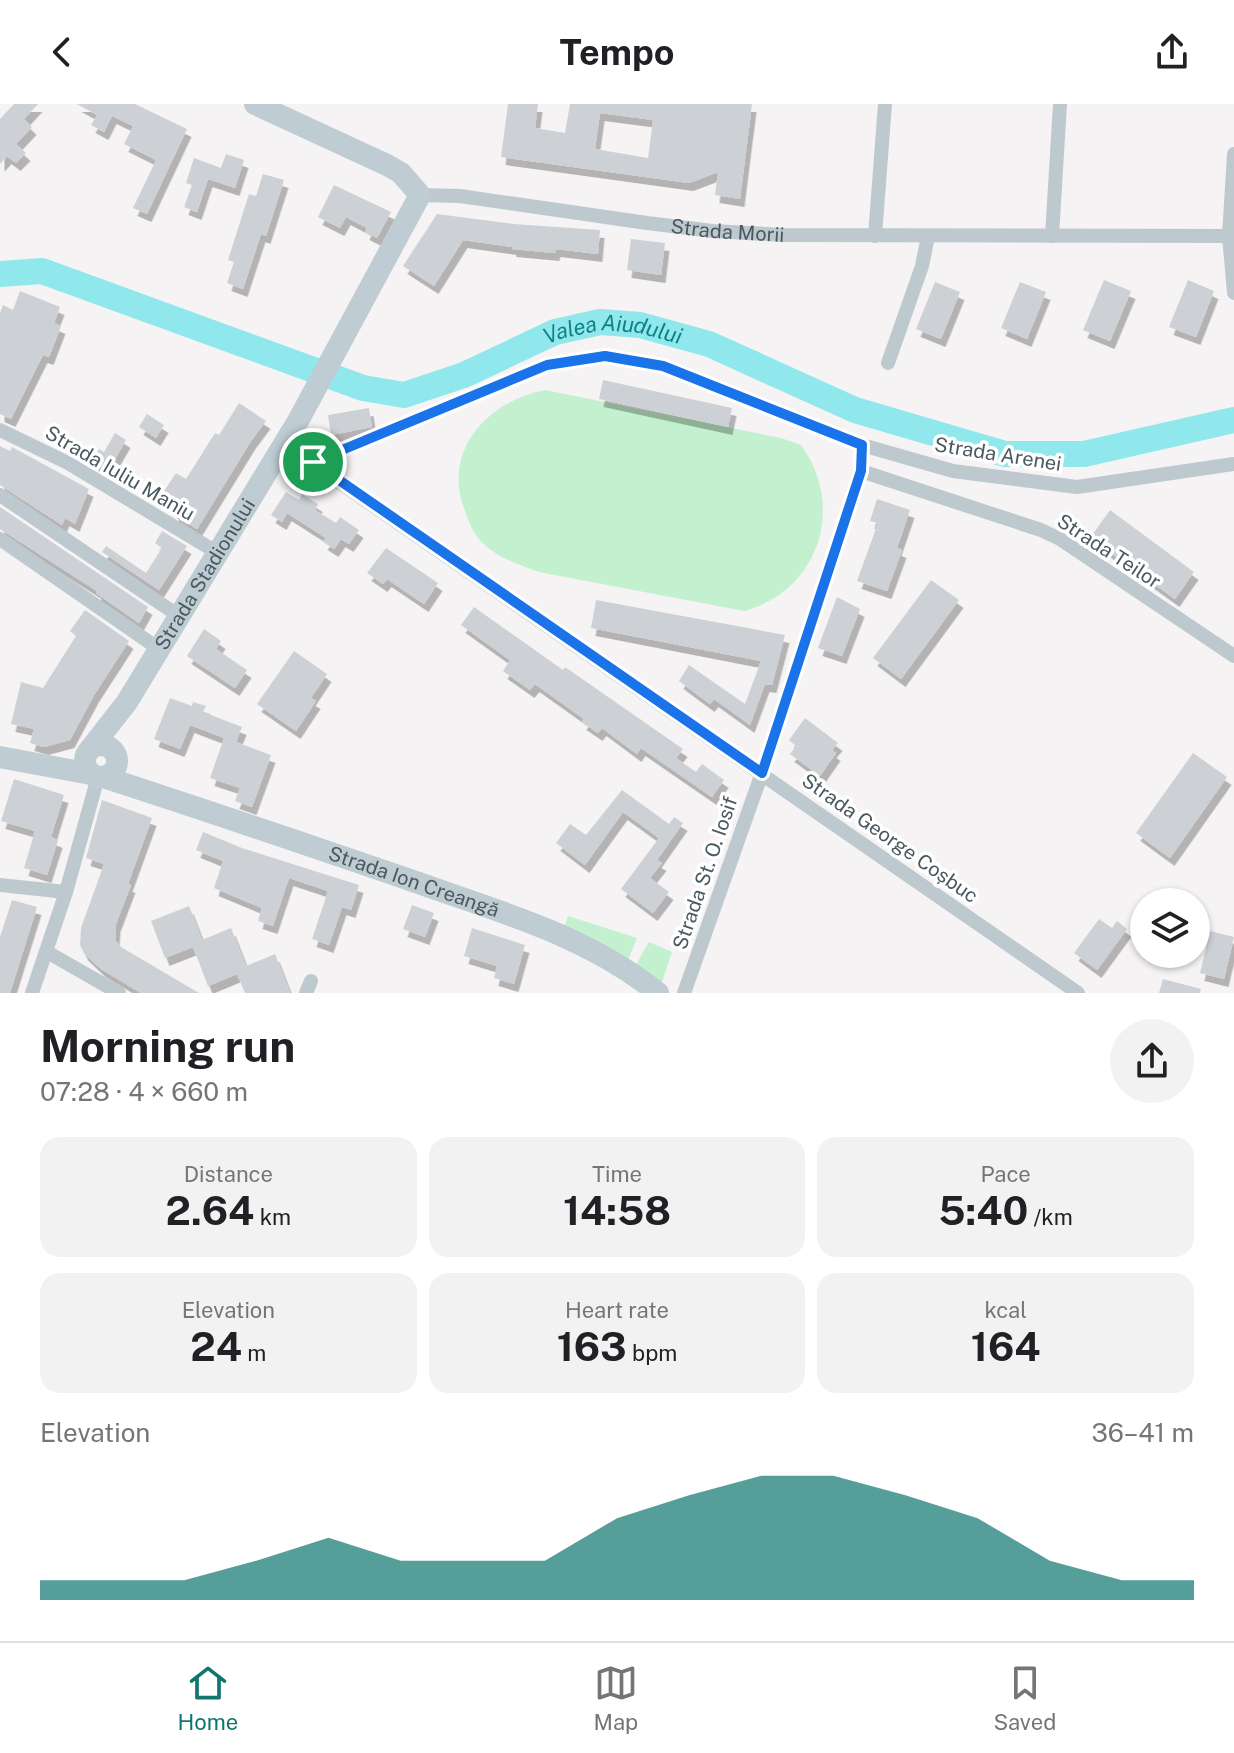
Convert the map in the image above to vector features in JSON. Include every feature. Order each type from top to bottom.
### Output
[{"type":"main road","points":[[255,104],[387,165],[401,173],[420,195]]},
{"type":"main road","name":"Strada Stadionului","points":[[101,764],[127,702],[298,421],[420,195]]},
{"type":"main road","name":"Strada Ion Creangă","points":[[0,757],[44,765],[101,764],[160,795],[557,932],[606,957],[658,993]]},
{"type":"street","points":[[875,236],[885,104]]},
{"type":"street","points":[[1052,236],[1060,104]]},
{"type":"street","points":[[1234,154],[1231,236],[1234,293]]},
{"type":"street","name":"Strada Morii","points":[[420,195],[460,196],[713,231],[875,236],[1231,236]]},
{"type":"street","points":[[888,363],[922,266],[928,236]]},
{"type":"street","name":"Strada Arenei","points":[[313,462],[547,365],[605,356],[663,366],[862,445],[953,471],[1077,487],[1234,464]]},
{"type":"street","name":"Strada Iuliu Maniu","points":[[0,430],[68,463],[218,553]]},
{"type":"street","name":"Strada George Coșbuc","points":[[284,444],[1078,993]]},
{"type":"street","name":"Strada St. O. Iosif","points":[[684,993],[762,773],[861,471],[862,445]]},
{"type":"street","name":"Strada Teilor","points":[[861,471],[1060,539],[1234,656]]},
{"type":"street","points":[[0,495],[179,616]]},
{"type":"street","points":[[0,539],[159,649]]},
{"type":"street","points":[[32,993],[66,892],[101,764]]},
{"type":"street","points":[[0,885],[66,892]]},
{"type":"street","points":[[47,952],[119,993]]},
{"type":"green space","points":[[545,390],[781,438],[801,445],[815,469],[822,494],[823,519],[818,543],[807,566],[791,585],[770,601],[744,611],[539,572],[491,550],[471,526],[459,489],[459,468],[465,449],[488,417],[524,396]]},
{"type":"green space","points":[[568,916],[637,938],[626,965],[564,928]]},
{"type":"green space","points":[[649,942],[672,952],[660,988],[633,970]]},
{"type":"building","points":[[14,104],[38,104],[24,119],[32,127],[16,144],[26,153],[16,163],[7,156],[0,164],[0,119]]},
{"type":"building","points":[[77,104],[135,104],[187,129],[147,214],[133,208],[156,160],[124,144],[133,126],[112,116],[104,132],[91,125],[97,115]]},
{"type":"building","points":[[508,104],[538,104],[535,128],[565,133],[570,104],[752,104],[740,199],[715,195],[718,172],[689,183],[501,157]],"holes":[[[600,113],[653,120],[648,158],[595,149]]]},
{"type":"building","points":[[226,154],[244,160],[235,188],[208,179],[197,212],[184,207],[192,185],[186,183],[194,158],[221,168]]},
{"type":"building","points":[[263,174],[284,180],[266,236],[261,234],[243,289],[227,283],[234,262],[228,260],[249,194],[256,196]]},
{"type":"building","points":[[334,185],[391,212],[377,238],[365,232],[367,228],[346,217],[340,228],[318,217]]},
{"type":"building","points":[[437,214],[514,224],[600,230],[598,254],[556,249],[555,253],[512,249],[463,240],[434,286],[403,266]]},
{"type":"building","points":[[631,239],[665,243],[661,275],[627,270]]},
{"type":"building","points":[[1104,280],[1131,291],[1110,341],[1083,330]]},
{"type":"building","points":[[1188,280],[1214,291],[1196,337],[1169,327]]},
{"type":"building","points":[[935,282],[960,292],[941,339],[916,329]]},
{"type":"building","points":[[1020,282],[1046,292],[1027,339],[1001,328]]},
{"type":"building","points":[[20,291],[60,307],[54,323],[61,326],[49,357],[43,355],[11,419],[0,414],[0,313],[3,305],[13,310]]},
{"type":"building","points":[[603,380],[732,408],[728,427],[599,399]]},
{"type":"building","points":[[239,403],[266,421],[197,529],[158,500],[176,473],[186,479],[215,433],[219,435]]},
{"type":"building","points":[[369,408],[372,427],[331,435],[328,415]]},
{"type":"building","points":[[147,414],[164,425],[156,438],[139,427]]},
{"type":"building","points":[[115,433],[126,440],[108,471],[91,461],[99,449],[104,452]]},
{"type":"building","points":[[0,446],[10,451],[12,447],[89,489],[75,524],[65,518],[62,525],[0,485]]},
{"type":"building","points":[[286,492],[299,500],[302,494],[318,504],[315,510],[336,523],[340,517],[359,530],[349,544],[341,539],[334,549],[323,542],[326,538],[287,513],[282,522],[271,515]]},
{"type":"building","points":[[877,499],[910,510],[897,548],[902,550],[887,591],[857,581],[878,523],[870,521]]},
{"type":"building","points":[[0,507],[148,607],[139,623],[97,591],[0,529]]},
{"type":"building","points":[[1110,510],[1194,572],[1175,599],[1090,538]]},
{"type":"building","points":[[162,531],[187,546],[159,590],[102,552],[106,546],[146,573],[162,548],[155,543]]},
{"type":"building","points":[[386,548],[438,583],[424,604],[387,579],[383,584],[367,573]]},
{"type":"building","points":[[931,580],[959,600],[901,679],[873,658]]},
{"type":"building","points":[[837,597],[860,609],[842,656],[818,648]]},
{"type":"building","points":[[596,600],[785,635],[772,685],[765,684],[750,725],[714,699],[710,704],[679,681],[689,665],[745,704],[761,661],[591,628]]},
{"type":"building","points":[[474,607],[683,749],[676,758],[696,772],[702,764],[724,780],[712,797],[641,748],[637,754],[602,728],[598,733],[582,722],[584,719],[535,684],[530,690],[503,671],[510,660],[461,625]]},
{"type":"building","points":[[85,610],[129,641],[94,695],[70,740],[44,747],[30,743],[34,729],[11,724],[21,682],[43,688],[76,636],[70,631]]},
{"type":"building","points":[[204,629],[221,641],[216,649],[247,670],[235,688],[187,656]]},
{"type":"building","points":[[294,651],[327,674],[311,698],[316,701],[296,731],[257,704]]},
{"type":"building","points":[[170,698],[192,706],[193,702],[206,706],[203,712],[242,727],[236,742],[271,755],[252,807],[235,801],[240,788],[210,778],[224,738],[190,725],[180,749],[154,739]]},
{"type":"building","points":[[805,718],[838,743],[832,750],[836,753],[820,776],[790,754],[796,746],[789,740]]},
{"type":"building","points":[[1193,753],[1227,777],[1170,858],[1136,833]]},
{"type":"building","points":[[14,779],[64,795],[51,837],[58,840],[47,875],[24,868],[35,831],[1,821]]},
{"type":"building","points":[[622,790],[669,824],[674,817],[683,823],[657,860],[662,863],[650,878],[669,892],[653,913],[621,889],[659,838],[623,812],[585,865],[556,843],[570,824],[586,835]]},
{"type":"building","points":[[102,800],[152,818],[128,884],[131,885],[116,924],[115,940],[121,947],[199,993],[141,993],[101,969],[84,953],[80,945],[81,928],[104,864],[86,858]]},
{"type":"building","points":[[203,832],[242,848],[359,885],[351,910],[342,907],[329,945],[312,939],[328,891],[289,878],[273,926],[258,921],[262,908],[214,888],[223,861],[196,850]]},
{"type":"building","points":[[12,900],[37,907],[10,993],[0,993],[0,937]]},
{"type":"building","points":[[412,905],[434,913],[425,937],[403,929]]},
{"type":"building","points":[[189,906],[202,940],[231,928],[246,966],[275,954],[290,993],[245,993],[237,974],[208,986],[193,947],[165,958],[151,921]]},
{"type":"building","points":[[1099,919],[1112,928],[1117,921],[1127,929],[1097,970],[1074,953]]},
{"type":"building","points":[[472,928],[525,945],[514,984],[494,978],[497,966],[464,956]]},
{"type":"building","points":[[1210,931],[1234,937],[1224,979],[1200,973],[1201,968],[1210,968]]},
{"type":"building","points":[[1163,979],[1201,989],[1200,993],[1159,993]]},
{"type":"waterway","name":"Valea Aiudului","points":[[0,274],[42,271],[363,388],[404,395],[464,375],[555,332],[600,322],[640,325],[709,344],[855,410],[1005,454],[1084,454],[1234,420]]},
{"type":"route","points":[[605,356],[663,366],[862,445],[861,471],[762,773],[313,462],[547,365],[605,356]]}]
